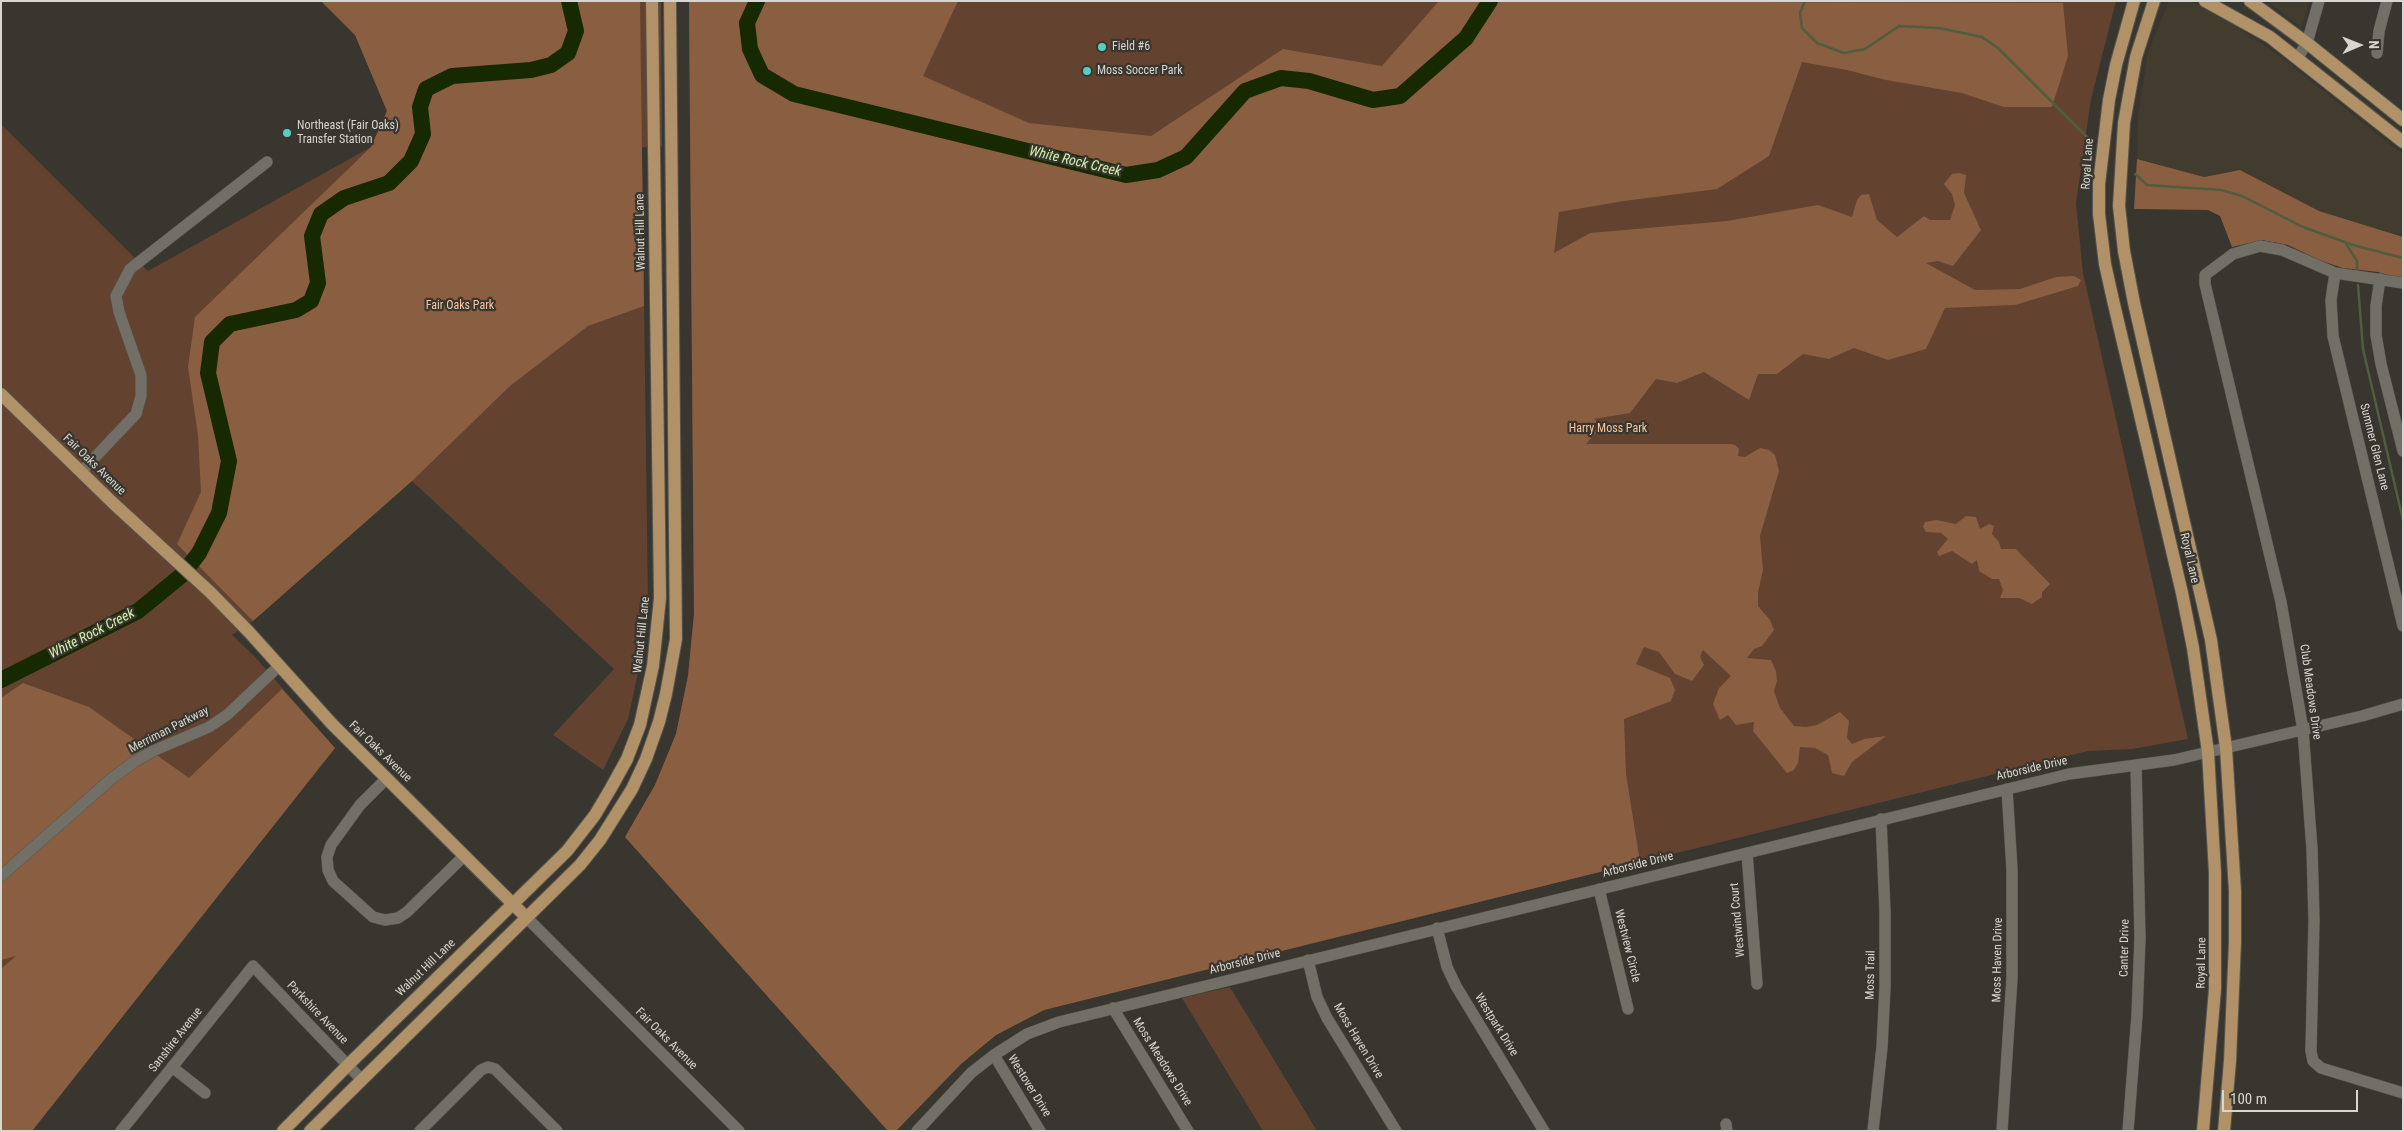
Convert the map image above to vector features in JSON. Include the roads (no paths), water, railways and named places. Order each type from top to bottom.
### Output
[{"type":"main road","name":"Walnut Hill Lane","points":[[284,1131],[348,1064],[567,851],[583,832],[627,759],[640,726],[648,694],[660,598],[652,1]]},
{"type":"main road","points":[[310,1131],[585,859],[600,840],[632,790],[646,758],[666,694],[676,639],[670,1]]},
{"type":"main road","name":"Royal Lane","points":[[2134,1],[2116,65],[2102,144],[2099,214],[2105,264],[2182,592],[2199,686],[2208,752],[2215,873],[2216,980],[2214,1024],[2203,1131]]},
{"type":"main road","name":"Royal Lane","points":[[2154,1],[2136,57],[2122,146],[2119,206],[2124,251],[2204,606],[2217,678],[2226,748],[2236,891],[2236,942],[2231,1051],[2224,1131]]},
{"type":"main road","points":[[2205,1],[2270,37],[2402,140]]},
{"type":"main road","points":[[2250,1],[2307,43],[2403,120]]},
{"type":"main road","points":[[2102,144],[2122,146]]},
{"type":"main road","name":"Fair Oaks Avenue","points":[[1,394],[113,503],[210,592],[332,724],[526,917]]},
{"type":"street","points":[[2298,57],[2307,43],[2319,1]]},
{"type":"street","points":[[2377,53],[2379,31],[2387,1]]},
{"type":"street","points":[[81,472],[136,414],[141,396],[140,375],[119,312],[116,296],[130,268],[267,162]]},
{"type":"street","name":"Club Meadows Drive","points":[[2335,273],[2270,246],[2260,246],[2233,254],[2211,269],[2205,275],[2205,284],[2282,602],[2303,730],[2312,849],[2314,920],[2311,1050],[2313,1061],[2321,1068],[2403,1093]]},
{"type":"street","points":[[2335,273],[2403,283]]},
{"type":"street","name":"Summer Glen Lane","points":[[2335,273],[2331,300],[2333,336],[2403,626]]},
{"type":"street","points":[[2380,279],[2376,335],[2381,364],[2403,451]]},
{"type":"street","name":"Merriman Parkway","points":[[1,876],[118,773],[154,752],[209,727],[227,715],[279,666]]},
{"type":"street","name":"Arborside Drive","points":[[917,1131],[971,1073],[994,1055],[1026,1034],[1059,1022],[2069,774],[2174,760],[2303,730],[2403,704]]},
{"type":"street","name":"Canter Drive","points":[[2128,1131],[2137,1015],[2140,938],[2136,764]]},
{"type":"street","points":[[387,778],[360,805],[331,845],[327,857],[328,870],[333,881],[373,917],[385,920],[398,918],[407,912],[464,856]]},
{"type":"street","name":"Moss Haven Drive","points":[[2002,1131],[2012,978],[2012,870],[2007,789]]},
{"type":"street","name":"Moss Trail","points":[[1873,1131],[1882,1047],[1885,987],[1885,912],[1881,819]]},
{"type":"street","name":"Westwind Court","points":[[1747,853],[1758,984]]},
{"type":"street","name":"Westview Circle","points":[[1599,889],[1628,1009]]},
{"type":"street","name":"Fair Oaks Avenue","points":[[526,917],[738,1131]]},
{"type":"street","name":"Westpark Drive","points":[[1437,928],[1447,967],[1456,986],[1544,1131]]},
{"type":"street","name":"Moss Haven Drive","points":[[1308,960],[1317,997],[1327,1018],[1396,1131]]},
{"type":"street","name":"Parkshire Avenue","points":[[253,966],[361,1079]]},
{"type":"street","name":"Sanshire Avenue","points":[[121,1131],[253,966]]},
{"type":"street","name":"Moss Meadows Drive","points":[[1112,1008],[1188,1131]]},
{"type":"street","name":"Westover Drive","points":[[994,1055],[1040,1131]]},
{"type":"street","points":[[172,1067],[205,1093]]},
{"type":"street","points":[[420,1131],[481,1070],[488,1067],[495,1069],[557,1131]]},
{"type":"waterway","name":"White Rock Creek","points":[[1,680],[138,611],[182,575],[199,553],[219,513],[229,461],[208,373],[212,342],[230,324],[296,310],[311,301],[318,283],[312,236],[321,214],[344,198],[389,183],[411,161],[423,134],[420,107],[426,89],[452,76],[531,70],[551,65],[568,53],[576,31],[569,1]]},
{"type":"waterway","name":"White Rock Creek","points":[[757,1],[747,23],[750,49],[762,75],[794,94],[1126,175],[1158,170],[1186,157],[1245,91],[1281,78],[1309,81],[1373,100],[1400,96],[1466,38],[1490,1]]},
{"type":"waterway","points":[[1805,1],[1800,13],[1802,28],[1817,43],[1844,53],[1865,49],[1899,26],[1939,28],[1982,37],[1998,48],[2089,139]]},
{"type":"waterway","points":[[2135,174],[2147,185],[2221,190],[2242,196],[2303,227],[2353,245],[2403,258]]},
{"type":"waterway","points":[[2345,242],[2357,261],[2357,270]]},
{"type":"waterway","points":[[2358,285],[2363,349],[2403,520]]},
{"type":"place","name":"Field #6","points":[[1102,47]]},
{"type":"place","name":"Moss Soccer Park","points":[[1087,71]]},
{"type":"place","name":"Northeast (Fair Oaks) Transfer Station","points":[[287,133]]},
{"type":"park label","name":"Fair Oaks Park","points":[[460,306]]},
{"type":"park label","name":"Harry Moss Park","points":[[1608,429]]}]
